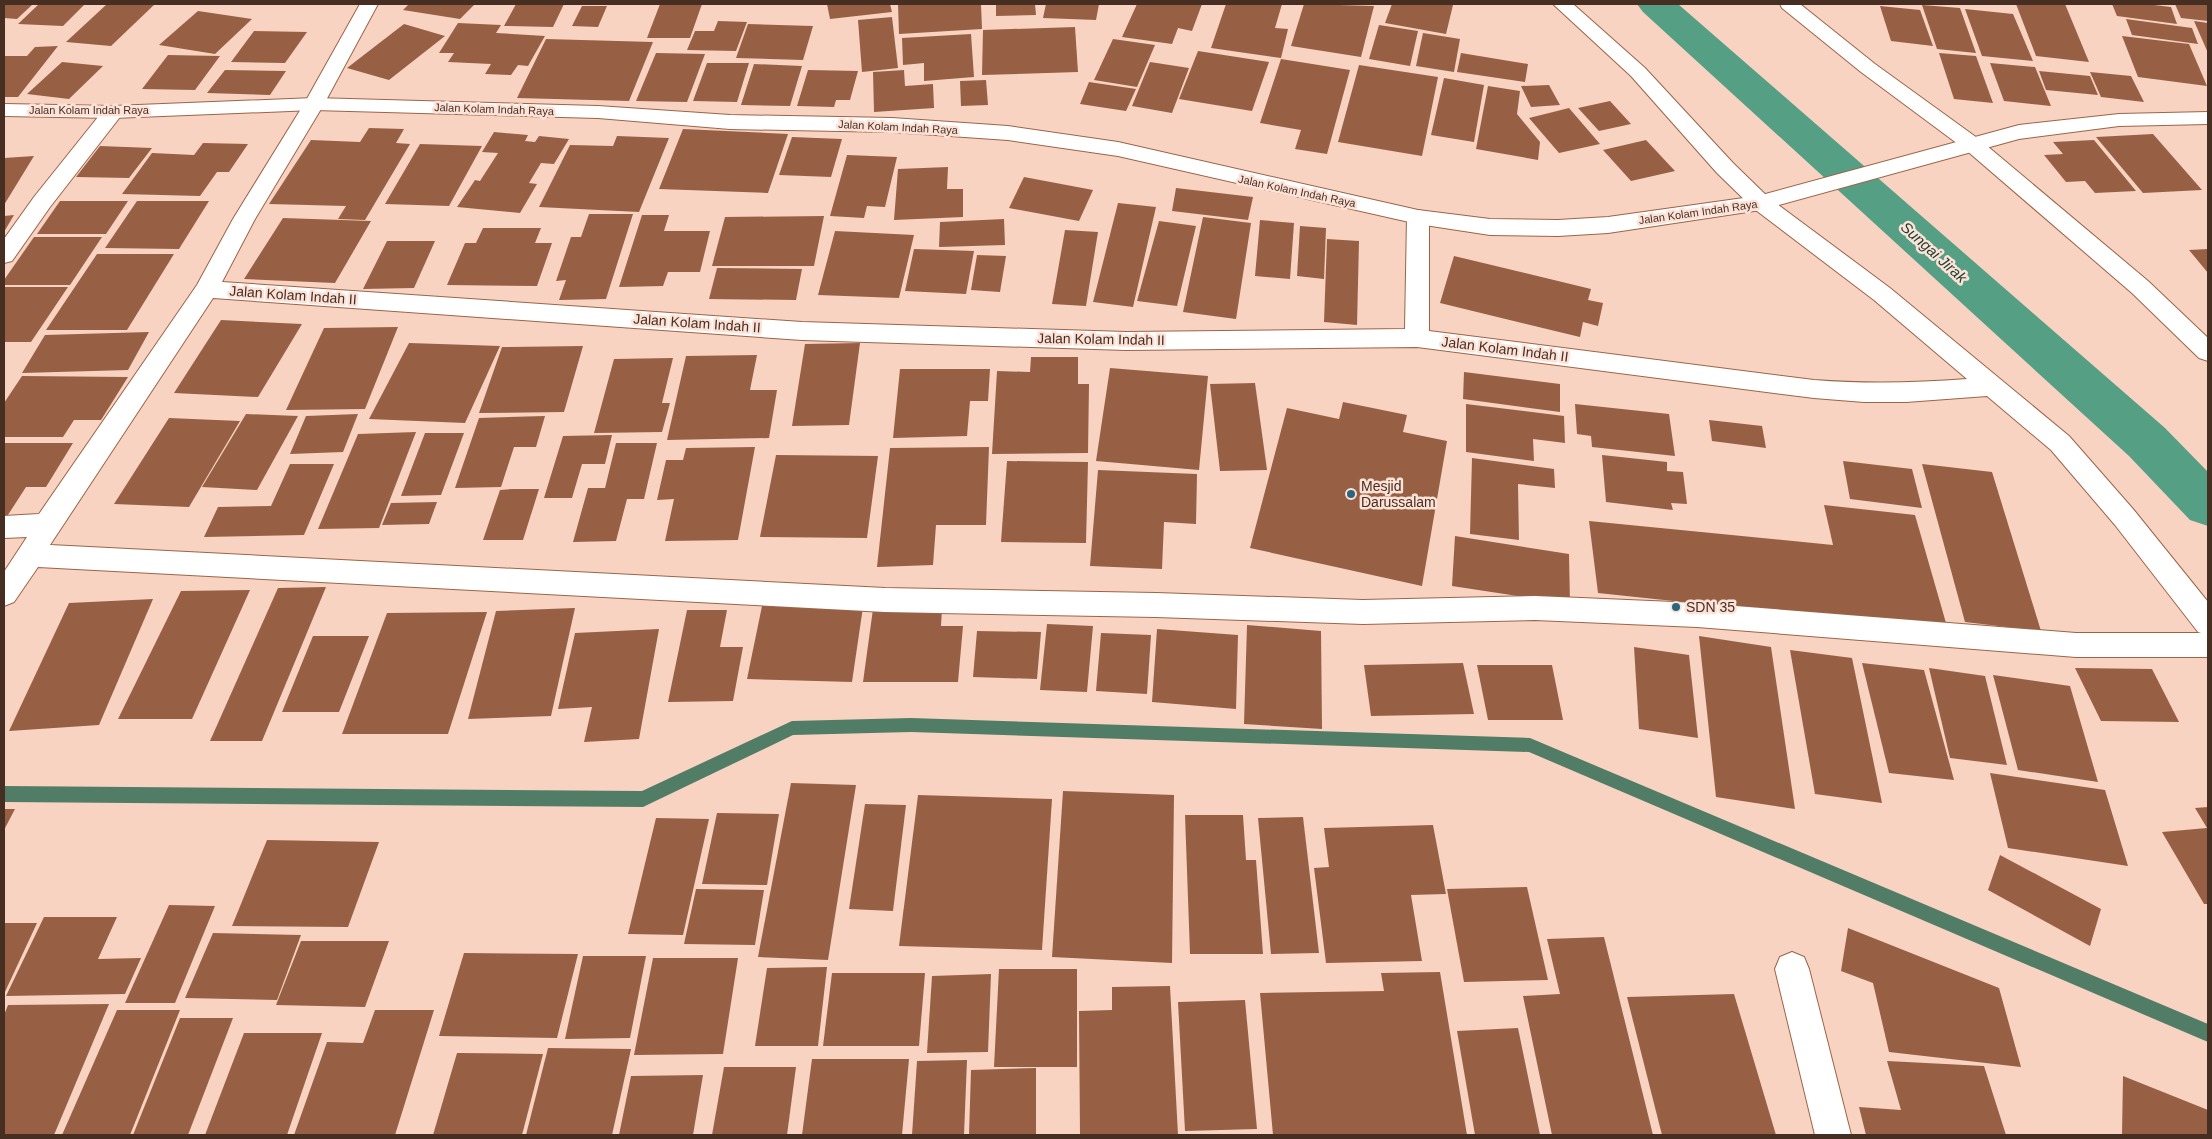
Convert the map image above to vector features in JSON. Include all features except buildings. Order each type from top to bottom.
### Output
[{"type":"street","points":[[4,594],[31,555],[47,525],[207,289],[244,219],[314,104],[369,4]]},
{"type":"street","points":[[1562,4],[1638,72],[1725,168],[1771,199],[2060,442],[2124,517],[2208,623]]},
{"type":"street","points":[[1789,4],[1868,68],[1973,145],[2140,287],[2208,352]]},
{"type":"street","name":"Jalan Kolam Indah Raya","points":[[4,110],[113,112],[314,104],[598,112],[730,122],[892,125],[1008,133],[1118,149],[1418,217],[1490,227],[1558,228],[1608,225],[1771,199],[2019,132],[2120,120],[2208,118]]},
{"type":"street","points":[[4,255],[42,202],[113,112]]},
{"type":"street","points":[[1417,338],[1418,217]]},
{"type":"street","name":"Jalan Kolam Indah II","points":[[207,289],[802,331],[1126,340],[1417,338],[1814,389],[1864,393],[1906,393],[1993,386]]},
{"type":"street","points":[[4,527],[47,525]]},
{"type":"street","points":[[31,555],[279,570],[494,578],[885,600],[1146,605],[1363,612],[1535,608],[1697,615],[2076,645],[2208,645]]},
{"type":"street","points":[[1792,969],[1833,1135]]},
{"type":"waterway","name":"Sungai Jirak","points":[[1656,4],[2147,442],[2208,505]]},
{"type":"waterway","points":[[4,794],[643,799],[792,728],[911,725],[1530,745],[2208,1033]]},
{"type":"place","name":"Mesjid Darussalam","points":[[1351,494]]},
{"type":"place","name":"SDN 35","points":[[1676,607]]}]
